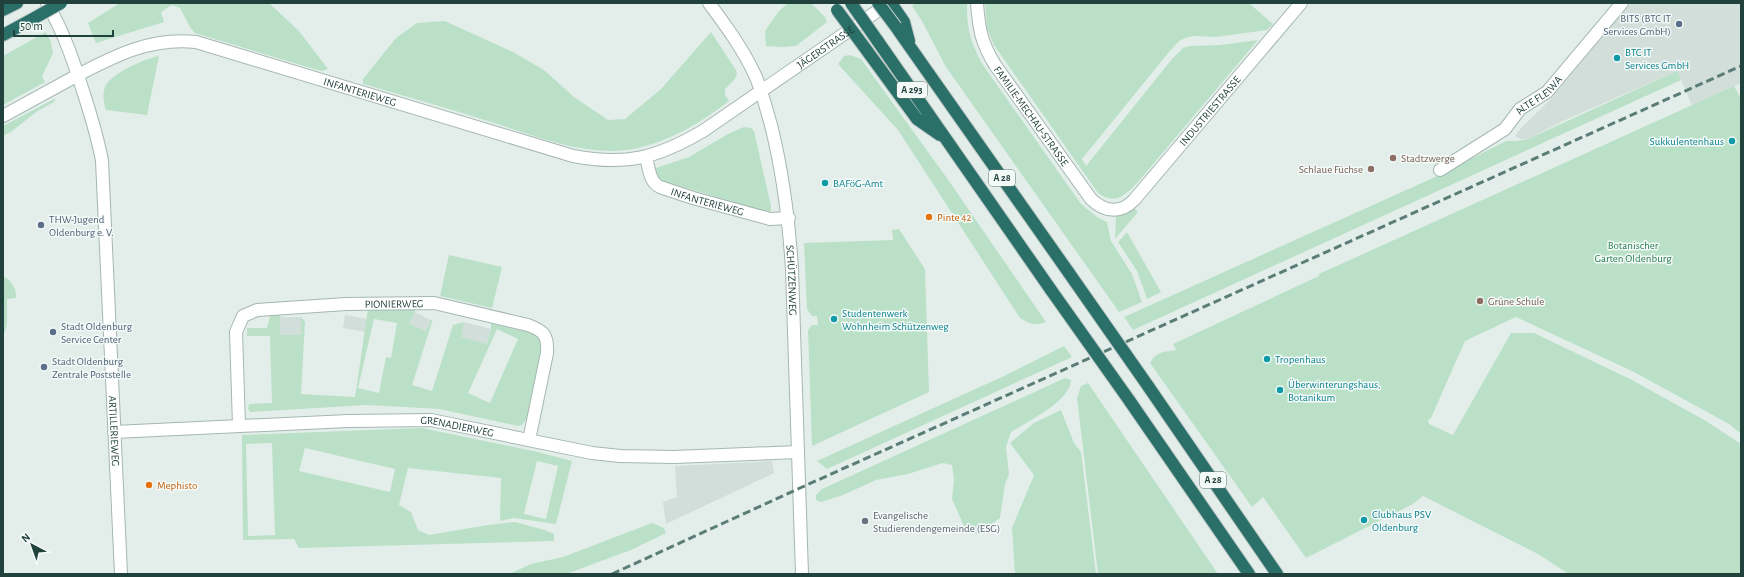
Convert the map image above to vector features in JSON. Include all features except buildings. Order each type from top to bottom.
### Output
[{"type":"highway","points":[[3,10],[17,3]]},
{"type":"highway","points":[[3,35],[61,3]]},
{"type":"highway","name":"A 293","points":[[851,3],[946,139]]},
{"type":"highway","points":[[878,3],[900,24]]},
{"type":"highway","points":[[890,3],[900,24]]},
{"type":"highway","name":"A 28","points":[[834,7],[917,120],[946,139],[1249,574]]},
{"type":"highway","name":"A 28","points":[[900,24],[911,49],[1278,574]]},
{"type":"street","name":"ARTILLERIEWEG","points":[[47,3],[62,29],[78,75],[102,161],[121,574]]},
{"type":"street","name":"SCHÜTZENWEG","points":[[709,3],[735,40],[755,74],[761,90],[777,148],[789,218],[793,277],[802,574]]},
{"type":"street","name":"JÄGERSTRASSE","points":[[761,90],[890,3]]},
{"type":"street","name":"FAMILIE-MECHAU-STRASSE","points":[[977,3],[980,32],[985,49],[995,65],[1091,199],[1102,207],[1114,210]]},
{"type":"street","name":"INDUSTRIESTRASSE","points":[[1114,210],[1125,207],[1134,200],[1301,3]]},
{"type":"street","name":"ALTE FLEIWA","points":[[1440,170],[1505,130],[1520,109],[1547,92],[1622,3]]},
{"type":"street","name":"INFANTERIEWEG","points":[[3,116],[111,58],[140,46],[167,41],[196,42],[573,156],[596,160],[612,161],[646,157],[672,148],[728,115],[761,90]]},
{"type":"street","name":"INFANTERIEWEG","points":[[646,157],[652,179],[655,184],[660,187],[770,219],[789,218]]},
{"type":"street","name":"PIONIERWEG","points":[[239,425],[236,332],[243,316],[257,310],[346,304],[434,303],[528,325],[541,330],[546,336],[548,353],[529,440]]},
{"type":"street","name":"GRENADIERWEG","points":[[114,432],[239,425],[431,420],[592,453],[620,456],[674,457],[798,452]]},
{"type":"shaded area","points":[[1631,3],[1741,3],[1741,83],[1692,105],[1677,71],[1563,121],[1528,139],[1521,139],[1515,136],[1522,127],[1551,99]]},
{"type":"shaded area","points":[[415,312],[431,320],[426,331],[409,324]]},
{"type":"shaded area","points":[[345,315],[367,319],[365,332],[343,328]]},
{"type":"shaded area","points":[[280,317],[301,317],[301,335],[280,335]]},
{"type":"shaded area","points":[[464,322],[491,329],[487,344],[460,337]]},
{"type":"shaded area","points":[[772,461],[774,473],[666,524],[663,502],[677,497],[675,466]]},
{"type":"green space","points":[[120,3],[269,3],[299,31],[328,69],[322,71],[317,70],[195,33],[190,27],[180,8],[172,5],[161,12],[164,22],[96,43],[88,23]]},
{"type":"green space","points":[[788,3],[811,3],[825,17],[827,22],[796,46],[766,46],[765,31],[779,11]]},
{"type":"green space","points":[[916,3],[967,3],[970,35],[983,65],[1081,204],[1097,217],[1107,222],[1111,241],[1132,274],[1142,302],[1119,312],[946,67],[922,21],[912,6]]},
{"type":"green space","points":[[985,3],[1249,3],[1273,24],[1267,30],[1216,37],[1194,36],[1179,41],[1082,159],[1086,166],[1172,59],[1183,48],[1189,46],[1220,45],[1258,40],[1138,182],[1124,195],[1115,199],[1110,199],[1098,193],[994,45],[987,28]]},
{"type":"green space","points":[[445,21],[513,52],[544,70],[574,97],[608,120],[625,119],[661,89],[711,32],[736,70],[737,75],[725,89],[725,95],[729,101],[708,116],[675,135],[651,145],[619,151],[600,151],[562,144],[457,111],[363,84],[363,79],[396,38],[417,23]]},
{"type":"green space","points":[[46,32],[51,42],[53,53],[42,77],[45,82],[3,105],[3,56]]},
{"type":"green space","points":[[850,55],[861,59],[949,181],[1046,322],[1032,324],[1020,318],[898,130],[838,64],[844,56]]},
{"type":"green space","points":[[159,56],[147,115],[106,110],[103,94],[106,85],[110,80],[130,67]]},
{"type":"green space","points":[[1677,71],[1681,80],[1133,330],[1124,317],[1433,178],[1506,141],[1528,139]]},
{"type":"green space","name":"Botanischer Garten Oldenburg","points":[[1734,86],[1741,99],[1741,434],[1729,424],[1634,372],[1516,317],[1465,341],[1431,418],[1428,420],[1429,424],[1453,435],[1511,333],[1534,333],[1632,380],[1706,421],[1741,444],[1741,574],[1569,574],[1538,554],[1423,496],[1413,504],[1306,558],[1263,497],[1252,507],[1150,363],[1158,354],[1176,350],[1173,344],[1319,276],[1319,274]]},
{"type":"green space","points":[[56,98],[54,102],[36,112],[11,132],[3,136],[3,126]]},
{"type":"green space","points":[[744,127],[751,128],[754,131],[771,211],[768,212],[662,181],[656,176],[653,169],[689,157],[728,134]]},
{"type":"green space","points":[[1134,208],[1138,212],[1115,239],[1116,216]]},
{"type":"green space","points":[[899,229],[925,269],[929,392],[812,446],[808,330],[812,325],[818,325],[817,316],[812,316],[807,309],[804,243],[893,240],[892,230]]},
{"type":"green space","points":[[1127,232],[1161,292],[1147,299],[1137,271],[1118,242]]},
{"type":"green space","points":[[449,255],[502,267],[492,308],[440,296]]},
{"type":"green space","points":[[3,276],[13,285],[16,291],[16,298],[7,299],[7,324],[3,337]]},
{"type":"green space","points":[[415,307],[415,312],[409,324],[426,331],[431,320],[433,319],[412,385],[432,391],[453,325],[464,322],[461,337],[487,344],[491,323],[533,333],[539,339],[542,346],[530,414],[522,425],[518,426],[439,409],[367,405],[250,412],[248,409],[249,404],[272,403],[270,336],[247,336],[247,328],[267,328],[271,312],[280,311],[280,335],[301,335],[301,317],[305,322],[301,394],[355,397],[368,309]],"holes":[[[374,319],[397,323],[391,358],[386,357],[379,393],[358,388]],[[497,329],[518,339],[490,403],[468,393]]]},
{"type":"green space","points":[[1064,346],[1072,357],[827,469],[817,461],[1004,376]]},
{"type":"green space","points":[[1065,378],[1071,380],[1069,388],[1064,396],[1037,417],[1011,432],[1006,447],[1009,474],[1005,484],[1000,518],[977,534],[964,526],[952,499],[954,480],[952,465],[943,463],[908,474],[876,480],[843,495],[821,502],[816,500],[816,495],[822,489]]},
{"type":"green space","points":[[1088,383],[1218,574],[1098,574],[1077,398],[1081,386]]},
{"type":"green space","points":[[1061,410],[1074,443],[1081,452],[1096,574],[1015,574],[1012,528],[1034,475],[1010,443],[1034,423]]},
{"type":"green space","points":[[422,428],[538,452],[572,461],[556,524],[514,518],[500,521],[501,478],[408,468],[399,505],[411,512],[418,530],[429,535],[515,522],[554,534],[554,541],[299,548],[294,539],[243,540],[242,435]],"holes":[[[272,443],[275,535],[248,536],[246,444]],[[305,448],[395,469],[390,492],[299,471]],[[537,461],[558,466],[546,519],[524,514]]]},
{"type":"green space","points":[[652,523],[664,528],[666,533],[631,550],[566,574],[509,574],[531,564],[563,557]]},
{"type":"railway","points":[[612,574],[800,488],[1741,66]]},
{"type":"place","name":"BITS (BTC IT Services GmbH)","points":[[1679,24]]},
{"type":"place","name":"BTC IT Services GmbH","points":[[1617,58]]},
{"type":"place","name":"Sukkulentenhaus","points":[[1732,141]]},
{"type":"place","name":"Stadtzwerge","points":[[1393,158]]},
{"type":"place","name":"Schlaue Füchse","points":[[1371,169]]},
{"type":"place","name":"BAFöG-Amt","points":[[825,183]]},
{"type":"place","name":"Pinte 42","points":[[929,217]]},
{"type":"place","name":"THW-Jugend Oldenburg e. V.","points":[[41,225]]},
{"type":"place","name":"Grüne Schule","points":[[1480,301]]},
{"type":"place","name":"Studentenwerk Wohnheim Schützenweg","points":[[834,319]]},
{"type":"place","name":"Stadt Oldenburg Service Center","points":[[53,332]]},
{"type":"place","name":"Tropenhaus","points":[[1267,359]]},
{"type":"place","name":"Stadt Oldenburg Zentrale Poststelle","points":[[44,367]]},
{"type":"place","name":"Überwinterungshaus, Botanikum","points":[[1280,390]]},
{"type":"place","name":"Mephisto","points":[[149,485]]},
{"type":"place","name":"Clubhaus PSV Oldenburg","points":[[1364,520]]},
{"type":"place","name":"Evangelische Studierendengemeinde (ESG)","points":[[865,521]]}]
